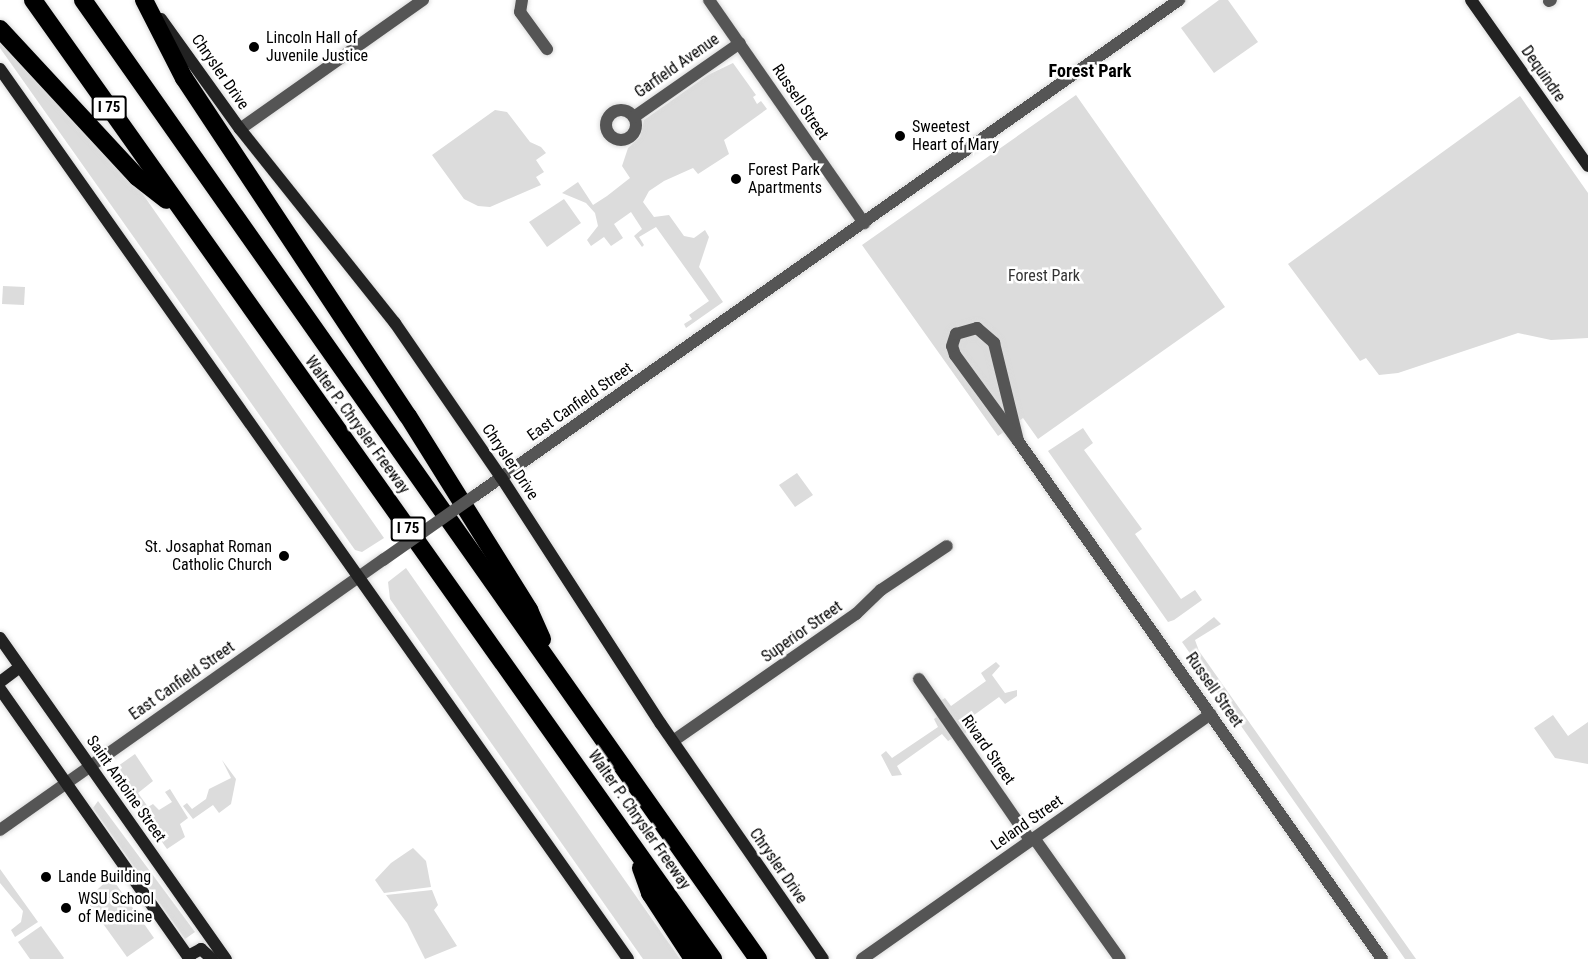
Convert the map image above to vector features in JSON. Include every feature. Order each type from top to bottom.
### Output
[{"type":"highway","name":"Walter P. Chrysler Freeway","points":[[33,0],[713,959]]},
{"type":"highway","name":"Walter P. Chrysler Freeway","points":[[83,0],[758,959]]},
{"type":"highway","points":[[145,0],[184,78],[408,416],[529,610],[560,678]]},
{"type":"highway","points":[[0,29],[137,177],[184,216]]},
{"type":"highway","points":[[631,841],[650,893],[693,959]]},
{"type":"street","name":"Chrysler Drive","points":[[145,0],[240,129],[380,301],[501,477],[673,741],[823,959]]},
{"type":"street","points":[[240,129],[423,0]]},
{"type":"street","points":[[522,0],[520,12],[547,49]]},
{"type":"street","name":"Russell Street","points":[[709,0],[864,223]]},
{"type":"street","name":"East Canfield Street","points":[[0,830],[1179,0]]},
{"type":"street","name":"Dequindre","points":[[1471,0],[1588,166]]},
{"type":"street","name":"Garfield Avenue","points":[[634,117],[740,43]]},
{"type":"street","points":[[0,69],[628,959]]},
{"type":"street","name":"Russell Street","points":[[1018,441],[994,343],[977,328],[965,329],[956,334],[952,346],[955,355],[1382,959]]},
{"type":"street","name":"Superior Street","points":[[673,741],[856,615],[881,590],[947,546]]},
{"type":"street","name":"Saint Antoine Street","points":[[0,638],[226,959]]},
{"type":"street","points":[[0,682],[20,667]]},
{"type":"street","name":"Rivard Street","points":[[919,679],[1120,959]]},
{"type":"street","points":[[0,689],[189,958],[201,949],[212,959]]},
{"type":"street","name":"Leland Street","points":[[862,959],[1210,714]]},
{"type":"green space","points":[[1219,0],[1228,0],[1258,42],[1214,73],[1181,28]]},
{"type":"green space","points":[[0,35],[130,176],[384,538],[362,552],[355,550],[0,48]]},
{"type":"green space","points":[[733,63],[756,95],[753,97],[757,104],[761,101],[767,109],[724,140],[729,154],[698,174],[693,168],[664,181],[649,191],[643,202],[654,217],[669,215],[684,236],[694,238],[705,230],[709,237],[699,267],[723,302],[686,328],[684,324],[692,319],[689,315],[709,301],[656,227],[639,237],[644,245],[642,247],[634,236],[642,229],[631,212],[614,224],[623,238],[611,246],[604,237],[591,246],[587,240],[598,226],[595,213],[586,203],[562,193],[578,182],[593,205],[607,196],[630,178],[622,166],[628,148],[640,137],[644,120],[708,75]]},
{"type":"green space","name":"Forest Park","points":[[1076,95],[1225,307],[1038,439],[1023,418],[998,436],[862,245]]},
{"type":"green space","points":[[1520,96],[1588,193],[1588,338],[1551,340],[1518,333],[1398,373],[1379,375],[1366,358],[1360,361],[1288,264]]},
{"type":"green space","points":[[495,110],[507,112],[530,142],[541,147],[546,153],[536,160],[544,172],[536,177],[541,185],[490,207],[478,206],[464,199],[432,155]]},
{"type":"green space","points":[[564,199],[581,223],[547,247],[529,222]]},
{"type":"green space","points":[[3,286],[25,287],[24,305],[2,304]]},
{"type":"green space","points":[[1083,428],[1093,443],[1084,450],[1142,529],[1135,534],[1181,599],[1195,590],[1202,600],[1174,620],[1168,622],[1048,451]]},
{"type":"green space","points":[[797,473],[813,495],[795,507],[779,485]]},
{"type":"green space","points":[[406,568],[680,959],[643,959],[390,599],[388,582]]},
{"type":"green space","points":[[1214,617],[1221,624],[1195,640],[1199,651],[1416,959],[1405,959],[1182,642]]},
{"type":"green space","points":[[996,662],[1000,666],[992,675],[1005,693],[1017,690],[1017,696],[1005,704],[999,697],[963,723],[968,731],[964,734],[940,701],[945,698],[951,706],[986,681],[981,673]]},
{"type":"green space","points":[[1553,715],[1568,736],[1588,722],[1588,764],[1555,758],[1534,728]]},
{"type":"green space","points":[[938,716],[953,738],[948,741],[942,734],[897,766],[902,775],[892,776],[881,755],[886,751],[892,758],[938,727],[934,719]]},
{"type":"green space","points":[[135,754],[153,781],[138,793],[148,807],[153,804],[159,810],[172,802],[165,792],[170,789],[188,818],[180,824],[185,837],[167,849],[111,771]]},
{"type":"green space","points":[[222,760],[236,779],[231,804],[219,813],[213,805],[193,819],[183,806],[187,803],[192,809],[206,799],[209,789],[231,778]]},
{"type":"green space","points":[[98,801],[195,932],[185,939],[93,808]]},
{"type":"green space","points":[[413,848],[426,861],[431,887],[384,893],[375,880],[391,863]]},
{"type":"green space","points":[[0,869],[38,922],[15,937],[11,930],[21,922],[23,911],[0,883]]},
{"type":"green space","points":[[111,877],[154,938],[127,957],[86,900]]},
{"type":"green space","points":[[432,890],[438,905],[434,910],[457,946],[425,959],[407,923],[386,895]]},
{"type":"green space","points":[[41,926],[63,959],[30,959],[18,942]]},
{"type":"place","name":"Lincoln Hall of Juvenile Justice","points":[[254,47]]},
{"type":"place","name":"Sweetest Heart of Mary","points":[[900,136]]},
{"type":"place","name":"Forest Park Apartments","points":[[736,179]]},
{"type":"place","name":"St. Josaphat Roman Catholic Church","points":[[284,556]]},
{"type":"place","name":"Lande Building","points":[[46,877]]},
{"type":"place","name":"WSU School of Medicine","points":[[66,908]]},
{"type":"district","name":"Forest Park","points":[[1090,71]]}]
